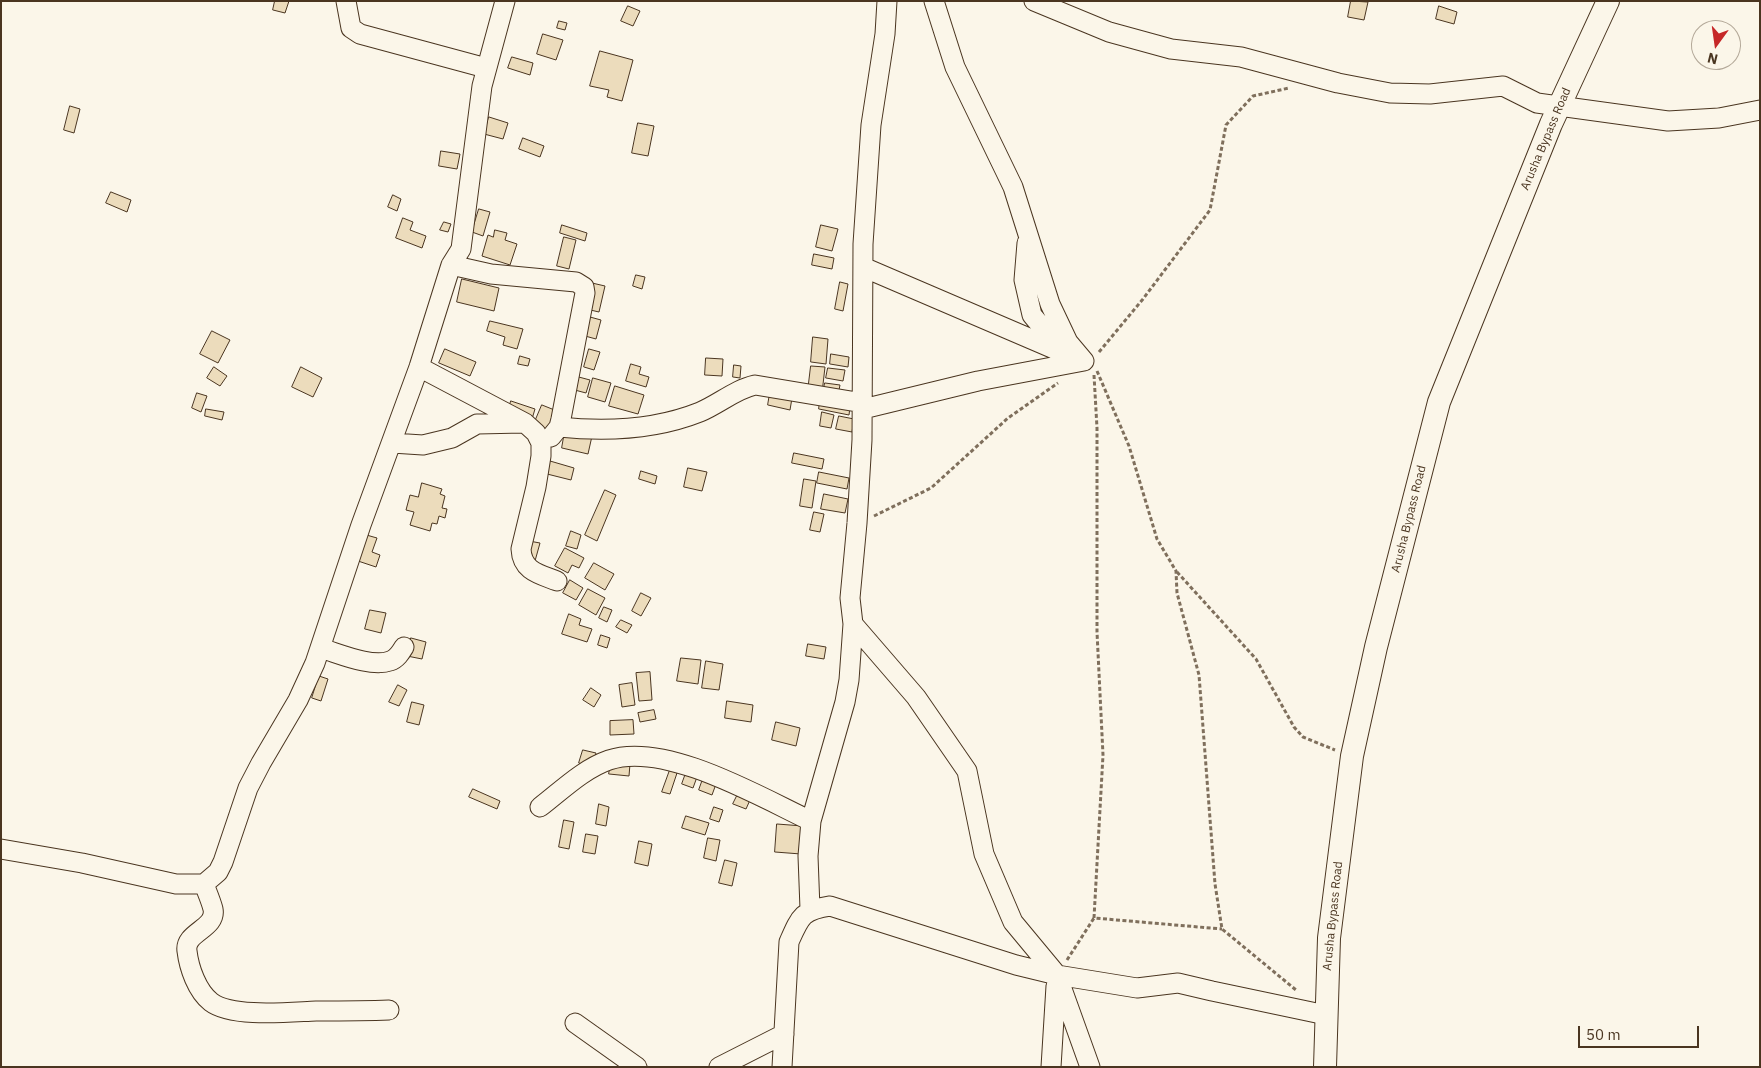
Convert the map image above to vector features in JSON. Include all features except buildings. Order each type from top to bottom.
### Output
[{"type":"main road","name":"Arusha Bypass Road","points":[[1325,1067],[1329,938],[1352,756],[1376,647],[1439,402],[1559,106],[1608,1]]},
{"type":"street","points":[[346,1],[351,28],[360,34],[486,68]]},
{"type":"street","points":[[1,849],[82,863],[176,884],[204,884],[218,872],[248,788],[302,694],[320,648],[361,525],[419,368],[451,265],[461,249],[482,86],[505,1]]},
{"type":"street","points":[[782,1067],[789,942],[796,926],[810,909],[808,856],[810,821],[845,702],[849,680],[853,624],[850,598],[857,524],[863,406],[863,267],[871,125],[885,34],[887,1]]},
{"type":"street","points":[[934,1],[956,67],[1013,187],[1050,304],[1068,342],[1093,363]]},
{"type":"street","points":[[1034,1],[1109,32],[1172,49],[1241,57],[1347,85],[1390,93],[1430,94],[1503,86],[1537,103],[1668,121],[1719,118],[1760,110]]},
{"type":"street","points":[[451,265],[490,274],[576,282],[584,287],[585,293],[573,363],[559,427],[555,433],[541,443]]},
{"type":"street","points":[[863,267],[1093,363]]},
{"type":"street","points":[[559,427],[608,430],[637,429],[673,421],[700,412],[748,386],[756,384],[863,406],[978,381],[1093,363]]},
{"type":"street","points":[[419,368],[525,423],[536,433],[541,443],[541,456],[536,487],[521,549],[521,558],[526,566],[534,572],[557,581]]},
{"type":"street","points":[[392,443],[423,445],[452,438],[477,424],[525,423]]},
{"type":"street","points":[[853,624],[916,697],[966,771],[984,854],[1013,922],[1057,976],[1090,1067]]},
{"type":"street","points":[[320,648],[376,663],[390,661],[399,655],[404,647]]},
{"type":"street","points":[[540,808],[586,772],[608,760],[623,756],[642,756],[663,759],[695,769],[810,821]]},
{"type":"street","points":[[204,884],[214,910],[211,921],[190,938],[186,949],[193,976],[205,996],[212,1003],[226,1008],[265,1014],[389,1010]]},
{"type":"street","points":[[810,909],[830,906],[1016,965],[1057,976],[1138,988],[1178,982],[1326,1015]]},
{"type":"street","points":[[1051,1067],[1057,976]]},
{"type":"street","points":[[575,1023],[637,1067]]},
{"type":"street","points":[[719,1067],[784,1034]]},
{"type":"path","points":[[1057,976],[1094,918],[1103,755],[1097,632],[1097,428],[1093,363],[1210,210],[1226,125],[1253,96],[1291,88]]},
{"type":"path","points":[[1093,363],[1129,446],[1157,539],[1176,571],[1256,659],[1294,728],[1303,737],[1352,756]]},
{"type":"path","points":[[857,524],[931,488],[1008,418],[1062,381]]},
{"type":"path","points":[[1176,571],[1177,593],[1199,674],[1215,884],[1222,929]]},
{"type":"path","points":[[1094,918],[1222,929],[1296,990]]}]
